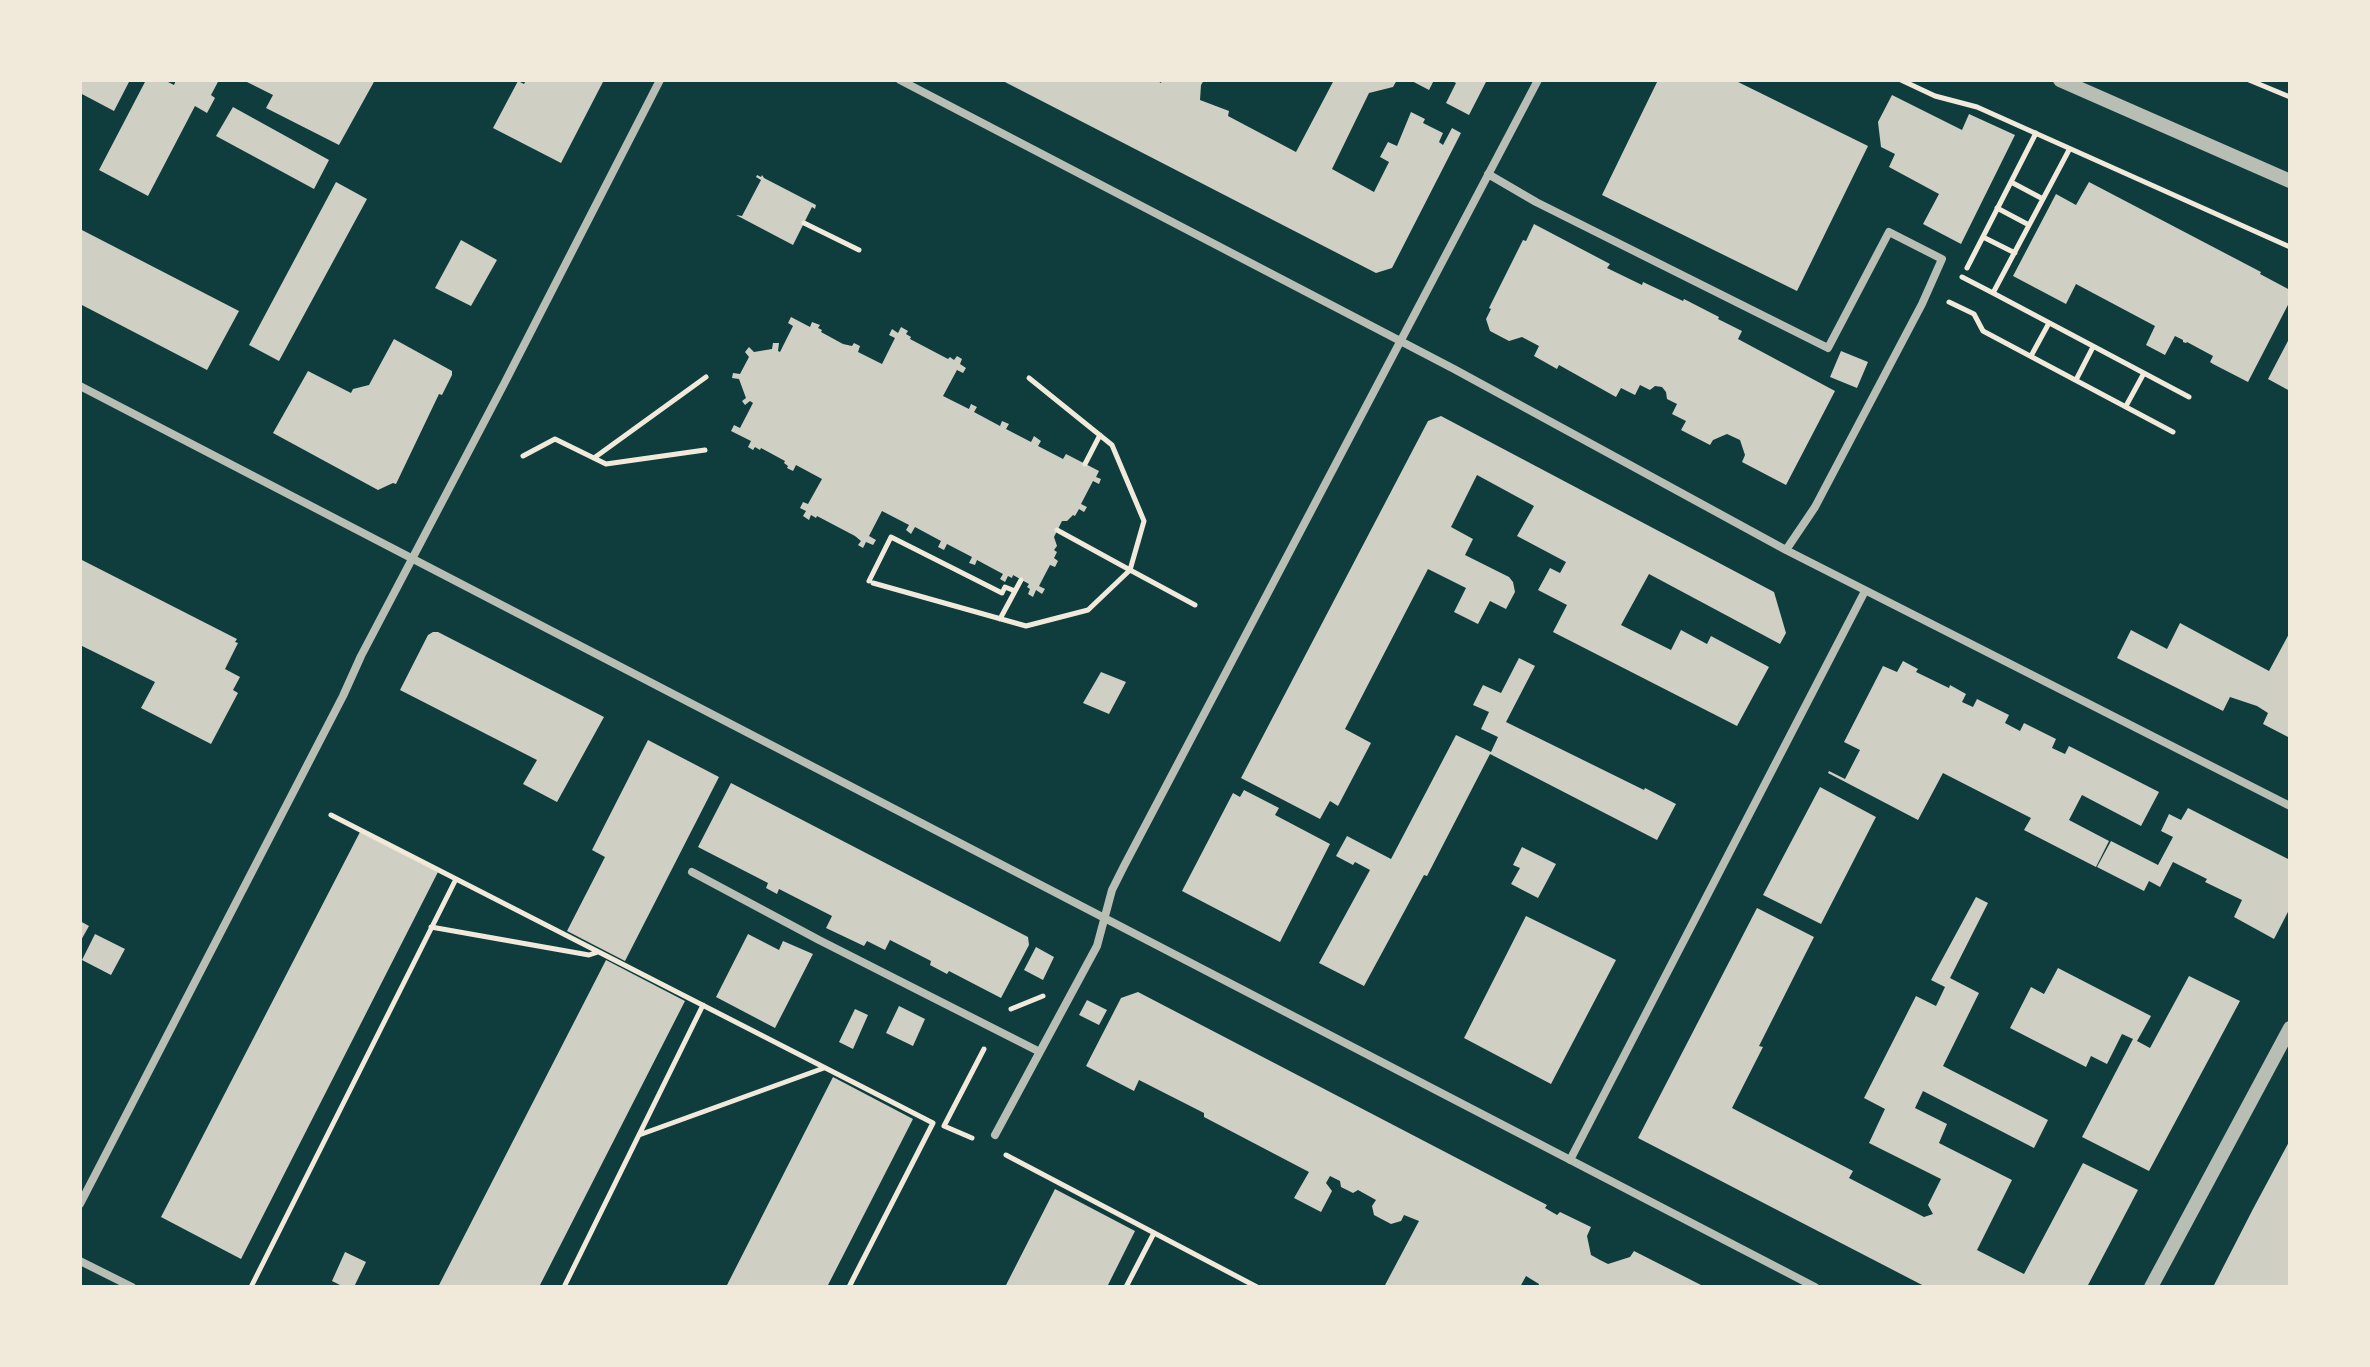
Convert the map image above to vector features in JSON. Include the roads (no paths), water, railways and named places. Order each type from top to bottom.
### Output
[{"type":"street","points":[[80,1204],[660,80]]},
{"type":"street","points":[[900,80],[1454,369],[1786,550],[2290,806]]},
{"type":"street","points":[[995,1135],[1097,946],[1112,890],[1124,866],[1538,80]]},
{"type":"street","points":[[2060,80],[2290,181]]},
{"type":"street","points":[[1488,174],[1536,202],[1828,348],[1889,232],[1942,259],[1922,304],[1815,507],[1786,550]]},
{"type":"street","points":[[80,386],[1815,1287]]},
{"type":"street","points":[[1570,1160],[1865,591]]},
{"type":"street","points":[[692,872],[1038,1051]]},
{"type":"street","points":[[2151,1287],[2290,1028]]},
{"type":"street","points":[[80,1261],[132,1287]]}]
